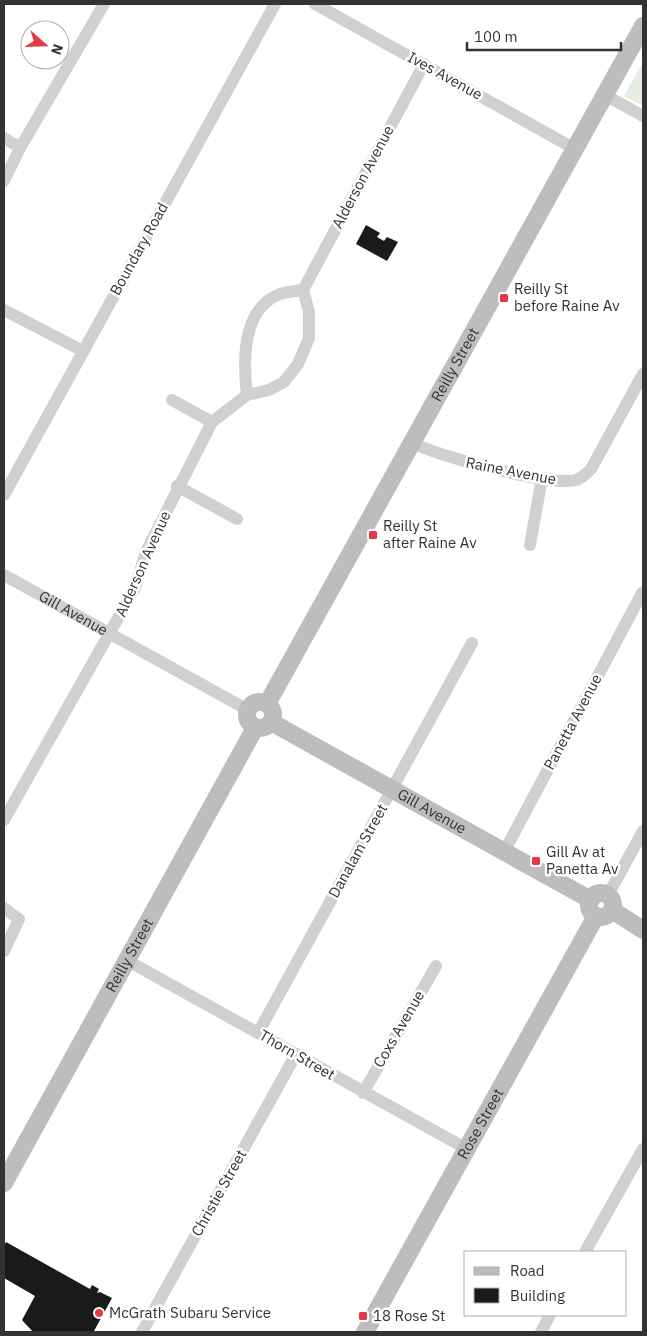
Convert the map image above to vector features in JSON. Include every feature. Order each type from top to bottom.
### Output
[{"type":"main road","name":"Reilly Street","points":[[267,704],[643,26]]},
{"type":"main road","points":[[254,703],[267,704],[272,710],[271,722],[266,728],[255,728],[247,718],[248,710],[254,703]]},
{"type":"main road","name":"Gill Avenue","points":[[271,722],[602,905],[643,930]]},
{"type":"main road","name":"Reilly Street","points":[[4,1183],[255,728]]},
{"type":"main road","name":"Rose Street","points":[[365,1332],[602,905]]},
{"type":"street","points":[[4,181],[20,148],[104,4]]},
{"type":"street","name":"Boundary Road","points":[[4,495],[275,4]]},
{"type":"street","name":"Ives Avenue","points":[[315,4],[575,149]]},
{"type":"street","name":"Alderson Avenue","points":[[4,820],[135,588],[146,552],[177,486],[212,422],[247,396],[270,390],[284,382],[298,364],[310,338],[309,312],[303,290],[424,64]]},
{"type":"street","points":[[605,95],[643,116]]},
{"type":"street","points":[[4,138],[20,148]]},
{"type":"street","points":[[247,396],[244,358],[247,337],[255,319],[262,307],[279,295],[303,290]]},
{"type":"street","points":[[4,310],[83,351]]},
{"type":"street","name":"Raine Avenue","points":[[412,443],[451,459],[566,482],[578,480],[591,469],[643,374]]},
{"type":"street","points":[[172,400],[212,422]]},
{"type":"street","points":[[530,545],[542,478]]},
{"type":"street","points":[[177,486],[237,519]]},
{"type":"street","name":"Gill Avenue","points":[[4,575],[248,710]]},
{"type":"street","name":"Panetta Avenue","points":[[504,852],[642,594]]},
{"type":"street","name":"Danalam Street","points":[[258,1033],[472,643]]},
{"type":"street","name":"Rose Street","points":[[602,905],[643,831]]},
{"type":"street","points":[[4,908],[19,919],[4,951]]},
{"type":"street","name":"Thorn Street","points":[[128,961],[467,1149]]},
{"type":"street","name":"Coxs Avenue","points":[[363,1093],[436,966]]},
{"type":"street","name":"Christie Street","points":[[142,1332],[296,1054]]},
{"type":"street","points":[[586,1251],[643,1149]]},
{"type":"street","points":[[541,1332],[549,1316]]},
{"type":"shaded area","points":[[643,62],[643,106],[624,96]]},
{"type":"building","points":[[366,225],[380,233],[377,237],[384,241],[387,237],[398,242],[387,261],[356,244]]},
{"type":"building","points":[[6,1242],[90,1289],[92,1285],[99,1289],[97,1293],[100,1292],[112,1298],[94,1331],[33,1332],[22,1320],[35,1296],[4,1278],[4,1246]]},
{"type":"place","name":"Reilly St before Raine Av","points":[[504,298]]},
{"type":"place","name":"Reilly St after Raine Av","points":[[373,535]]},
{"type":"place","name":"Gill Av at Panetta Av","points":[[536,861]]},
{"type":"place","name":"McGrath Subaru Service","points":[[99,1313]]},
{"type":"place","name":"18 Rose St","points":[[363,1316]]}]
